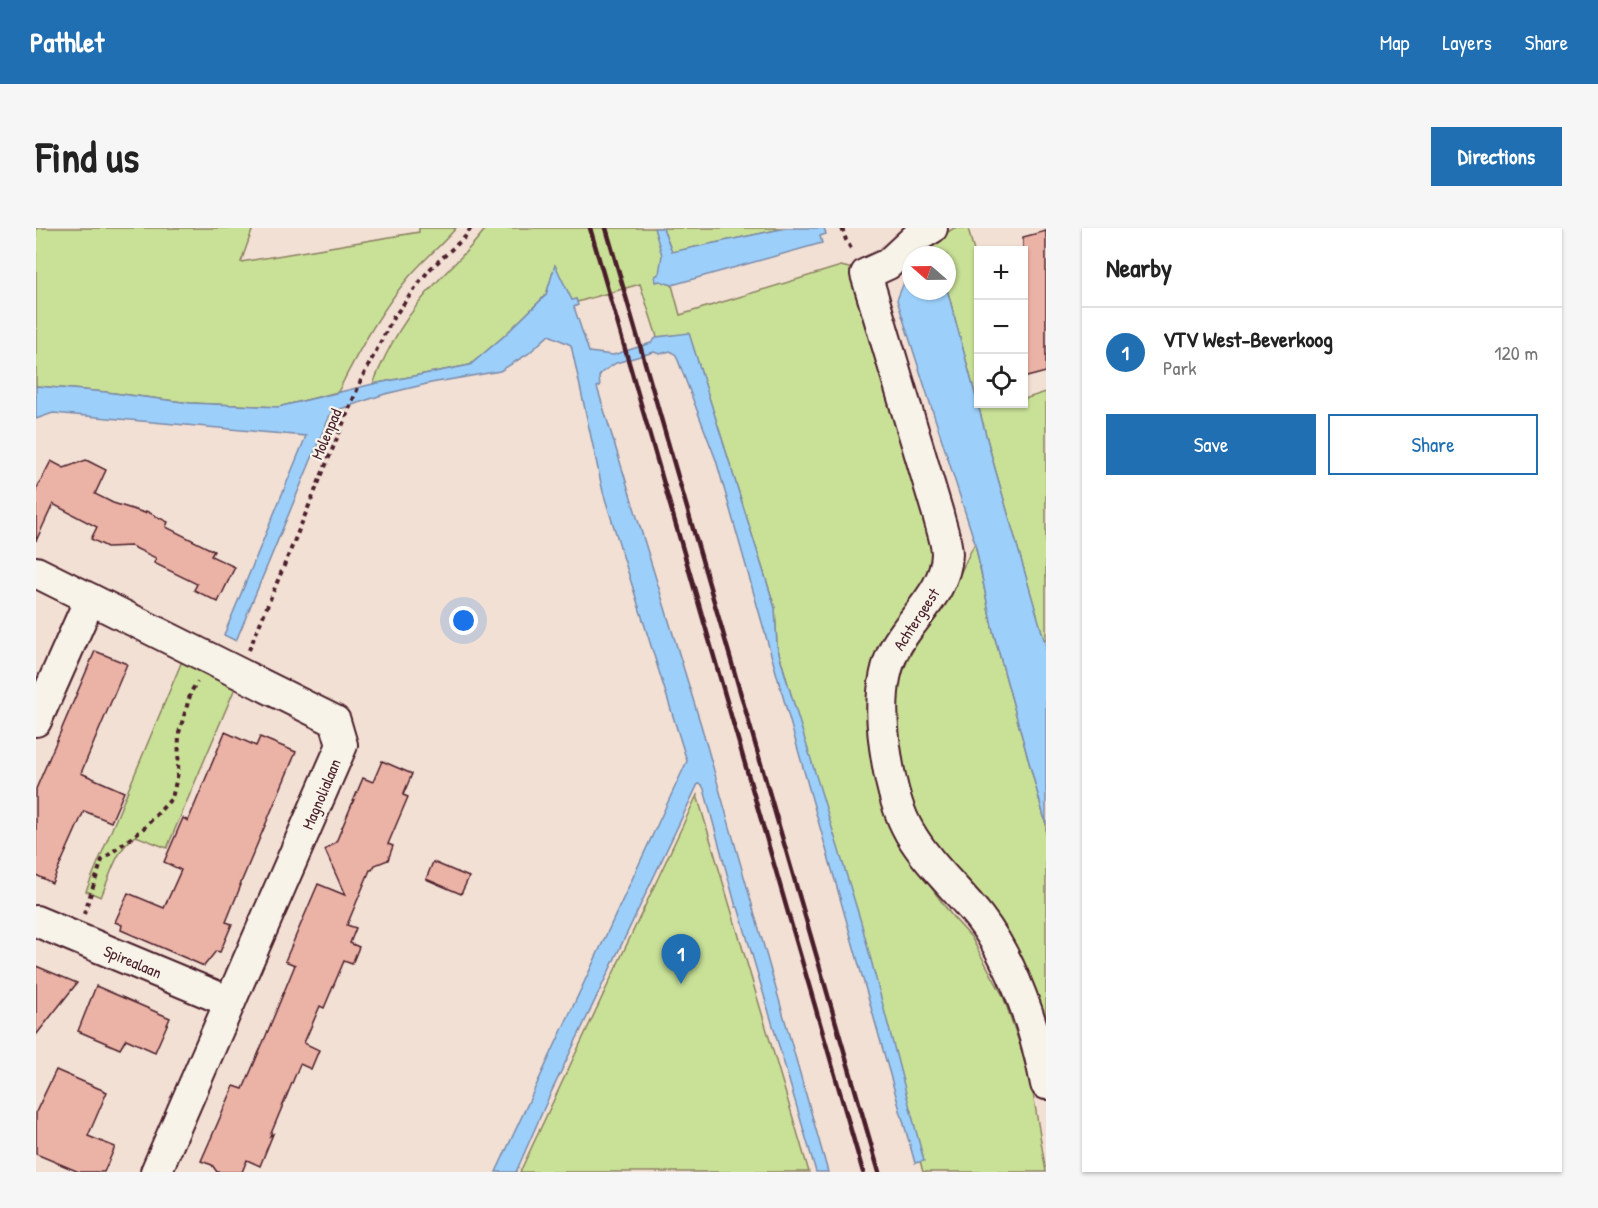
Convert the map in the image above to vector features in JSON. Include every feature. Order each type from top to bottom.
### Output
[{"type":"street","name":"Achtergeest","points":[[932,228],[917,237],[888,264],[866,274],[938,514],[947,552],[940,583],[895,649],[888,669],[884,691],[883,723],[887,761],[895,798],[910,835],[980,918],[1009,966],[1041,1057],[1046,1084]]},
{"type":"street","name":"Magnolialaan","points":[[36,572],[335,721],[342,745],[156,1172]]},
{"type":"street","points":[[36,721],[90,599]]},
{"type":"street","name":"Spirealaan","points":[[36,921],[230,1002]]},
{"type":"path","name":"Molenpad","points":[[239,673],[362,378],[393,318],[429,270],[465,237],[471,228]]},
{"type":"path","points":[[76,938],[102,860],[144,828],[172,798],[178,773],[179,733],[191,692],[211,658]]},
{"type":"green space","points":[[36,228],[253,228],[241,262],[419,232],[419,228],[456,228],[397,291],[361,347],[338,392],[278,407],[190,403],[36,386]]},
{"type":"green space","points":[[486,228],[786,228],[672,252],[659,275],[655,276],[657,281],[672,285],[680,315],[841,266],[849,268],[856,275],[939,553],[887,650],[898,842],[952,916],[971,937],[1003,996],[1033,1093],[1046,1172],[923,1172],[855,917],[777,646],[775,608],[689,334],[657,337],[640,284],[577,302],[576,299],[572,301],[555,266],[546,295],[470,365],[373,384],[392,343],[408,318],[442,276]]},
{"type":"green space","points":[[954,228],[968,228],[974,251],[974,390],[950,300],[956,300],[956,246],[926,246]]},
{"type":"green space","points":[[1046,392],[1046,640],[1044,640],[979,408],[1028,408],[1028,398]]},
{"type":"green space","points":[[975,543],[993,631],[1046,824],[1046,1023],[912,806],[904,784],[898,752],[896,703],[903,672],[917,644],[954,587]]},
{"type":"green space","points":[[182,661],[235,688],[167,848],[136,836],[129,841],[119,855],[101,897],[86,891]]},
{"type":"green space","points":[[697,795],[809,1172],[520,1172]]},
{"type":"water","points":[[654,228],[663,228],[672,252],[786,228],[824,228],[826,234],[820,236],[822,243],[672,285],[656,282],[655,276],[659,274],[662,255]]},
{"type":"water","points":[[555,265],[572,300],[576,299],[578,305],[574,307],[589,352],[613,355],[651,343],[657,337],[689,333],[775,608],[777,646],[861,922],[924,1161],[915,1163],[716,460],[676,355],[670,351],[660,354],[654,352],[616,363],[601,373],[600,386],[597,387],[701,725],[828,1172],[816,1172],[738,907],[736,907],[704,789],[698,784],[548,1099],[516,1172],[496,1172],[687,761],[603,492],[571,345],[549,335],[528,354],[500,371],[385,394],[331,412],[236,641],[224,635],[306,436],[53,413],[36,419],[36,386],[190,403],[278,407],[373,384],[470,365],[546,295]]},
{"type":"water","points":[[902,288],[902,300],[950,300],[974,390],[974,408],[979,408],[1046,646],[1046,824],[993,631],[975,543],[897,300]]},
{"type":"building","points":[[1046,231],[1046,372],[1028,377],[1028,246],[1023,246],[1023,237]]},
{"type":"building","points":[[86,460],[106,470],[95,494],[113,503],[145,513],[146,511],[168,522],[166,527],[214,551],[211,556],[235,567],[218,602],[194,590],[197,584],[154,563],[156,558],[131,546],[107,547],[91,539],[97,527],[53,504],[36,541],[36,490],[51,461],[64,468]]},
{"type":"building","points":[[95,651],[127,664],[81,773],[124,792],[111,822],[84,811],[52,883],[36,875],[36,789]]},
{"type":"building","points":[[225,732],[256,746],[260,737],[296,752],[240,885],[226,922],[232,924],[220,952],[216,951],[204,966],[121,930],[122,925],[115,922],[128,893],[164,908],[181,870],[164,862],[183,818],[188,821]]},
{"type":"building","points":[[382,761],[412,774],[403,795],[408,797],[388,844],[393,846],[388,860],[375,865],[370,870],[347,925],[356,928],[350,943],[359,947],[352,964],[344,961],[324,1008],[320,1006],[304,1043],[319,1050],[311,1069],[300,1064],[260,1166],[247,1160],[242,1172],[217,1172],[212,1165],[201,1161],[234,1086],[243,1089],[265,1038],[295,965],[285,961],[318,884],[345,895],[325,850],[336,842],[363,778],[373,782]]},
{"type":"building","points":[[433,862],[469,877],[461,894],[426,879]]},
{"type":"building","points":[[36,966],[77,983],[36,1035]]},
{"type":"building","points":[[96,986],[170,1018],[155,1052],[126,1039],[120,1049],[78,1031]]},
{"type":"building","points":[[56,1070],[107,1092],[88,1136],[115,1147],[104,1172],[79,1172],[36,1154],[36,1112]]},
{"type":"railway","points":[[590,228],[863,1172]]},
{"type":"railway","points":[[606,228],[879,1172]]},
{"type":"place","name":"VTV West-Beverkoog","points":[[681,984]]}]
